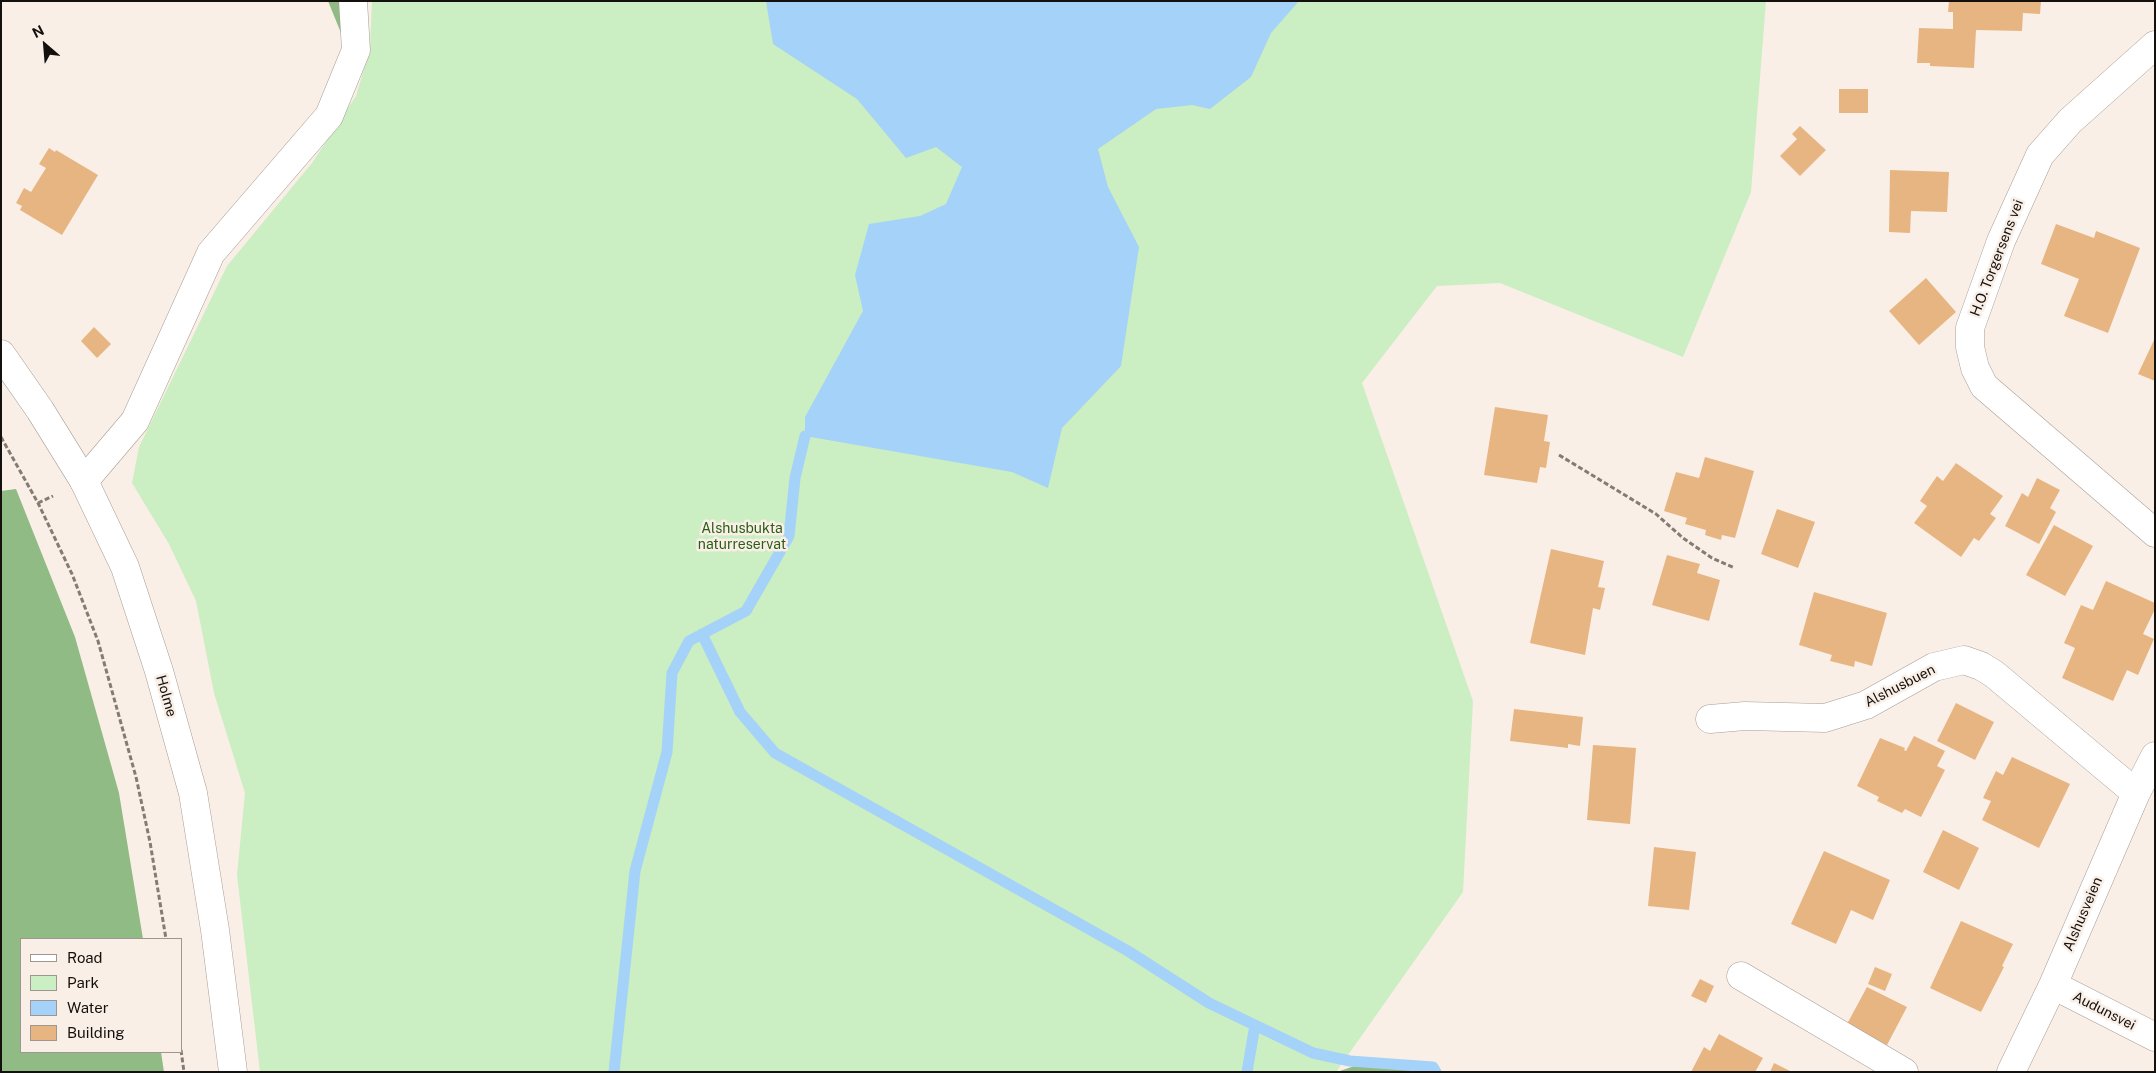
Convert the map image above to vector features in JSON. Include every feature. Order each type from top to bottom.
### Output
[{"type":"street","points":[[84,482],[136,421],[211,253],[330,116],[356,50],[353,1]]},
{"type":"street","name":"H.O. Torgersens vei","points":[[2155,45],[2070,121],[2040,155],[2001,241],[1970,328],[1970,347],[1975,368],[1984,386],[2155,533]]},
{"type":"street","name":"Holme","points":[[1,354],[40,410],[84,482],[125,567],[159,671],[193,793],[215,930],[232,1072]]},
{"type":"street","name":"Alshusbuen","points":[[1710,719],[1744,716],[1825,718],[1866,705],[1934,667],[1964,660],[1981,666],[1994,674],[2136,793]]},
{"type":"street","name":"Alshusveien","points":[[2011,1072],[2052,985],[2136,793],[2155,756]]},
{"type":"street","points":[[1741,976],[1904,1072]]},
{"type":"street","name":"Audunsvei","points":[[2052,985],[2155,1037]]},
{"type":"path","points":[[1,437],[38,503],[72,574],[98,641],[136,777],[150,842],[166,938]]},
{"type":"path","points":[[1558,455],[1656,514],[1683,538],[1712,558],[1735,568]]},
{"type":"path","points":[[181,1053],[184,1072]]},
{"type":"green space","points":[[328,1],[363,1],[341,33]]},
{"type":"green space","name":"Alshusbukta naturreservat","points":[[372,1],[1766,1],[1751,192],[1683,357],[1500,283],[1437,286],[1362,383],[1473,701],[1463,892],[1336,1072],[260,1072],[237,875],[245,793],[214,693],[196,601],[169,544],[132,483],[139,447],[227,266],[312,163],[356,96],[370,49]]},
{"type":"green space","points":[[16,489],[75,637],[119,793],[143,938],[20,938],[20,1053],[161,1053],[164,1072],[1,1072],[1,491]]},
{"type":"green space","points":[[1372,1060],[1429,1072],[1337,1072]]},
{"type":"water","points":[[766,1],[1299,1],[1271,33],[1251,77],[1210,109],[1192,105],[1156,109],[1098,149],[1108,187],[1139,247],[1121,366],[1062,428],[1048,488],[1012,472],[805,436],[805,417],[863,311],[855,275],[869,224],[920,216],[946,204],[962,167],[936,147],[906,158],[857,99],[773,44]]},
{"type":"building","points":[[1949,1],[2041,1],[2040,14],[2023,13],[2022,31],[1976,30],[1974,68],[1930,66],[1930,63],[1917,63],[1919,28],[1953,29],[1953,12],[1948,12]]},
{"type":"building","points":[[1839,89],[1868,89],[1868,113],[1839,113]]},
{"type":"building","points":[[1800,126],[1826,150],[1800,176],[1780,156],[1797,139],[1792,134]]},
{"type":"building","points":[[49,148],[55,152],[56,150],[98,175],[62,235],[20,210],[22,206],[16,203],[24,188],[31,192],[46,168],[39,164]]},
{"type":"building","points":[[1890,170],[1949,172],[1947,212],[1911,211],[1910,233],[1889,232]]},
{"type":"building","points":[[2056,224],[2094,238],[2096,231],[2140,248],[2108,333],[2064,316],[2079,279],[2041,264]]},
{"type":"building","points":[[1926,278],[1956,312],[1919,345],[1889,311]]},
{"type":"building","points":[[94,327],[111,344],[97,358],[81,341]]},
{"type":"building","points":[[2155,338],[2155,381],[2138,374]]},
{"type":"building","points":[[1495,407],[1548,415],[1544,441],[1550,442],[1546,468],[1540,467],[1537,483],[1484,475]]},
{"type":"building","points":[[1705,457],[1754,471],[1735,538],[1722,535],[1721,540],[1705,535],[1706,530],[1685,524],[1687,518],[1664,511],[1676,472],[1699,478]]},
{"type":"building","points":[[1956,463],[2003,496],[1990,514],[1996,518],[1979,541],[1974,538],[1961,557],[1914,523],[1927,506],[1920,501],[1937,476],[1943,481]]},
{"type":"building","points":[[2037,478],[2060,490],[2050,508],[2056,512],[2039,544],[2005,526],[2022,493],[2028,497]]},
{"type":"building","points":[[1777,509],[1815,522],[1798,568],[1761,554]]},
{"type":"building","points":[[2054,525],[2093,546],[2065,596],[2026,575]]},
{"type":"building","points":[[1551,549],[1604,561],[1598,587],[1605,588],[1600,610],[1593,608],[1585,655],[1530,643]]},
{"type":"building","points":[[1667,555],[1700,564],[1697,573],[1720,580],[1709,621],[1652,605]]},
{"type":"building","points":[[2106,581],[2155,603],[2155,609],[2143,634],[2154,639],[2138,675],[2127,670],[2113,701],[2062,678],[2075,648],[2064,643],[2081,605],[2093,610]]},
{"type":"building","points":[[1814,592],[1887,613],[1872,666],[1855,661],[1854,667],[1830,661],[1832,655],[1799,645]]},
{"type":"building","points":[[1956,703],[1994,722],[1975,760],[1937,741]]},
{"type":"building","points":[[1514,709],[1583,717],[1580,746],[1568,744],[1568,748],[1510,741]]},
{"type":"building","points":[[1914,736],[1945,751],[1937,766],[1945,770],[1921,817],[1905,809],[1902,813],[1877,801],[1879,797],[1857,786],[1880,738],[1905,748],[1904,750],[1906,751]]},
{"type":"building","points":[[1593,745],[1636,748],[1630,824],[1587,820]]},
{"type":"building","points":[[2012,757],[2070,784],[2039,848],[1982,820],[1991,801],[1983,798],[1996,771],[2003,775]]},
{"type":"building","points":[[1943,830],[1979,848],[1959,890],[1923,872]]},
{"type":"building","points":[[1654,847],[1696,852],[1689,910],[1648,906]]},
{"type":"building","points":[[1824,851],[1890,880],[1873,920],[1851,910],[1836,944],[1791,924]]},
{"type":"building","points":[[1961,921],[2013,944],[2002,966],[2004,967],[1981,1012],[1930,988]]},
{"type":"building","points":[[1875,967],[1892,974],[1885,991],[1868,984]]},
{"type":"building","points":[[1700,979],[1714,986],[1706,1003],[1691,996]]},
{"type":"building","points":[[1867,987],[1907,1007],[1887,1045],[1847,1024]]},
{"type":"building","points":[[1719,1034],[1763,1058],[1755,1072],[1691,1072],[1704,1047],[1710,1051]]},
{"type":"building","points":[[1774,1063],[1792,1072],[1770,1072]]},
{"type":"waterway","points":[[614,1072],[635,871],[667,752],[672,673],[689,641],[746,611],[789,536],[795,478],[805,436]]},
{"type":"waterway","points":[[702,634],[740,712],[775,753],[1128,951],[1209,1003],[1313,1053],[1350,1061],[1433,1067],[1436,1072]]},
{"type":"waterway","points":[[1247,1072],[1255,1025]]}]
